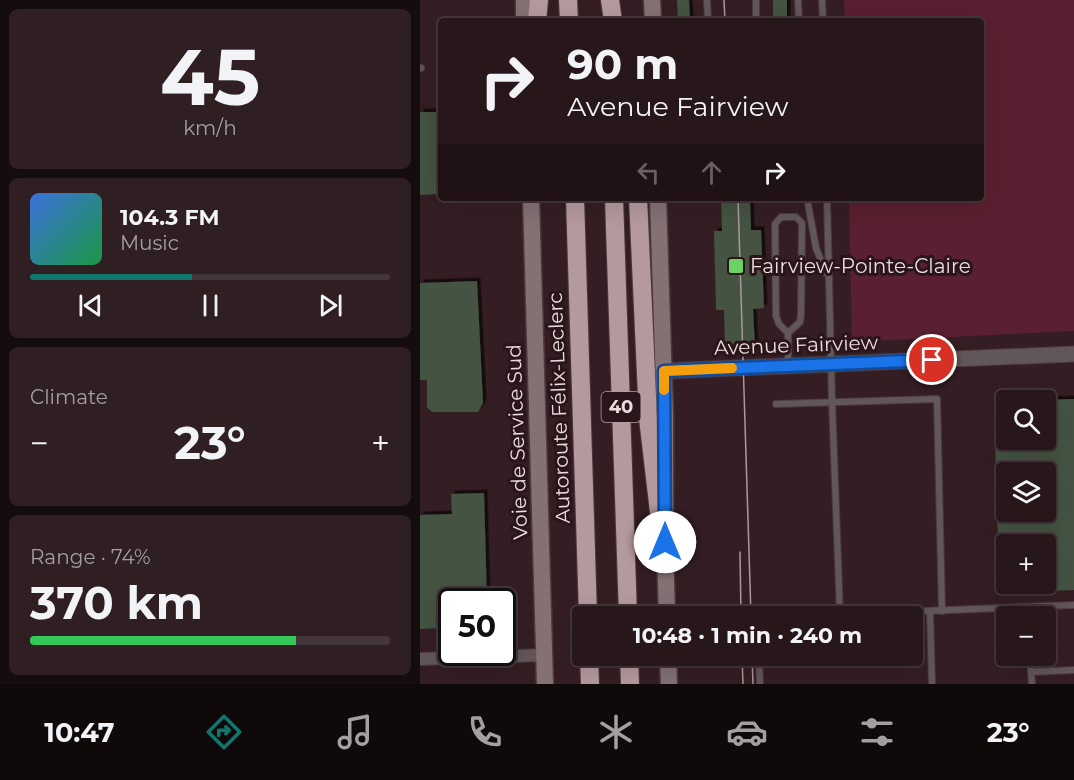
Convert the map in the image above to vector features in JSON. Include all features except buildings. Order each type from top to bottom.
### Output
[{"type":"highway","points":[[537,18],[539,0]]},
{"type":"highway","points":[[568,0],[569,18]]},
{"type":"highway","points":[[609,0],[611,18]]},
{"type":"highway","name":"Autoroute Félix-Leclerc","points":[[575,201],[588,606]]},
{"type":"highway","name":"40","points":[[614,201],[628,606]]},
{"type":"highway","points":[[638,201],[648,418],[665,563]]},
{"type":"highway","points":[[589,666],[590,684]]},
{"type":"highway","points":[[629,666],[630,684]]},
{"type":"main road","points":[[524,0],[524,18]]},
{"type":"main road","points":[[652,0],[653,18]]},
{"type":"main road","name":"Voie de Service Sud","points":[[531,201],[545,684]]},
{"type":"main road","points":[[658,201],[664,371],[667,606]]},
{"type":"main road","points":[[668,666],[669,684]]},
{"type":"street","name":"Avenue Fairview","points":[[664,371],[1074,354]]},
{"type":"street","points":[[420,659],[544,655]]},
{"type":"lane","points":[[707,0],[708,18]]},
{"type":"lane","points":[[756,0],[756,18]]},
{"type":"lane","points":[[798,0],[799,18]]},
{"type":"lane","points":[[822,0],[823,18]]},
{"type":"lane","points":[[808,201],[816,248],[828,278]]},
{"type":"lane","points":[[827,201],[840,606]]},
{"type":"lane","points":[[788,333],[800,322],[801,315],[802,223],[796,217],[781,217],[775,224],[776,316],[779,324],[788,333],[788,366]]},
{"type":"lane","points":[[776,404],[937,399],[942,611]]},
{"type":"lane","points":[[1052,606],[1074,605]]},
{"type":"lane","points":[[923,611],[996,609]]},
{"type":"lane","points":[[930,611],[932,684]]},
{"type":"lane","points":[[759,666],[760,684]]},
{"type":"lane","points":[[1031,666],[1032,684]]},
{"type":"lane","points":[[1031,672],[1074,670]]},
{"type":"shaded area","points":[[844,0],[1074,0],[1074,331],[852,342],[849,201],[984,201],[984,18],[845,18]]},
{"type":"tram line","points":[[724,0],[725,18]]},
{"type":"tram line","points":[[738,201],[751,606]]},
{"type":"tram line","points":[[740,552],[741,606]]},
{"type":"tram line","points":[[742,666],[743,684]]},
{"type":"tram line","points":[[752,666],[753,684]]},
{"type":"slow traffic","points":[[664,390],[664,371],[732,368]]},
{"type":"place","name":"Fairview-Pointe-Claire","points":[[736,266]]},
{"type":"route","points":[[665,542],[664,371],[932,360]]}]
